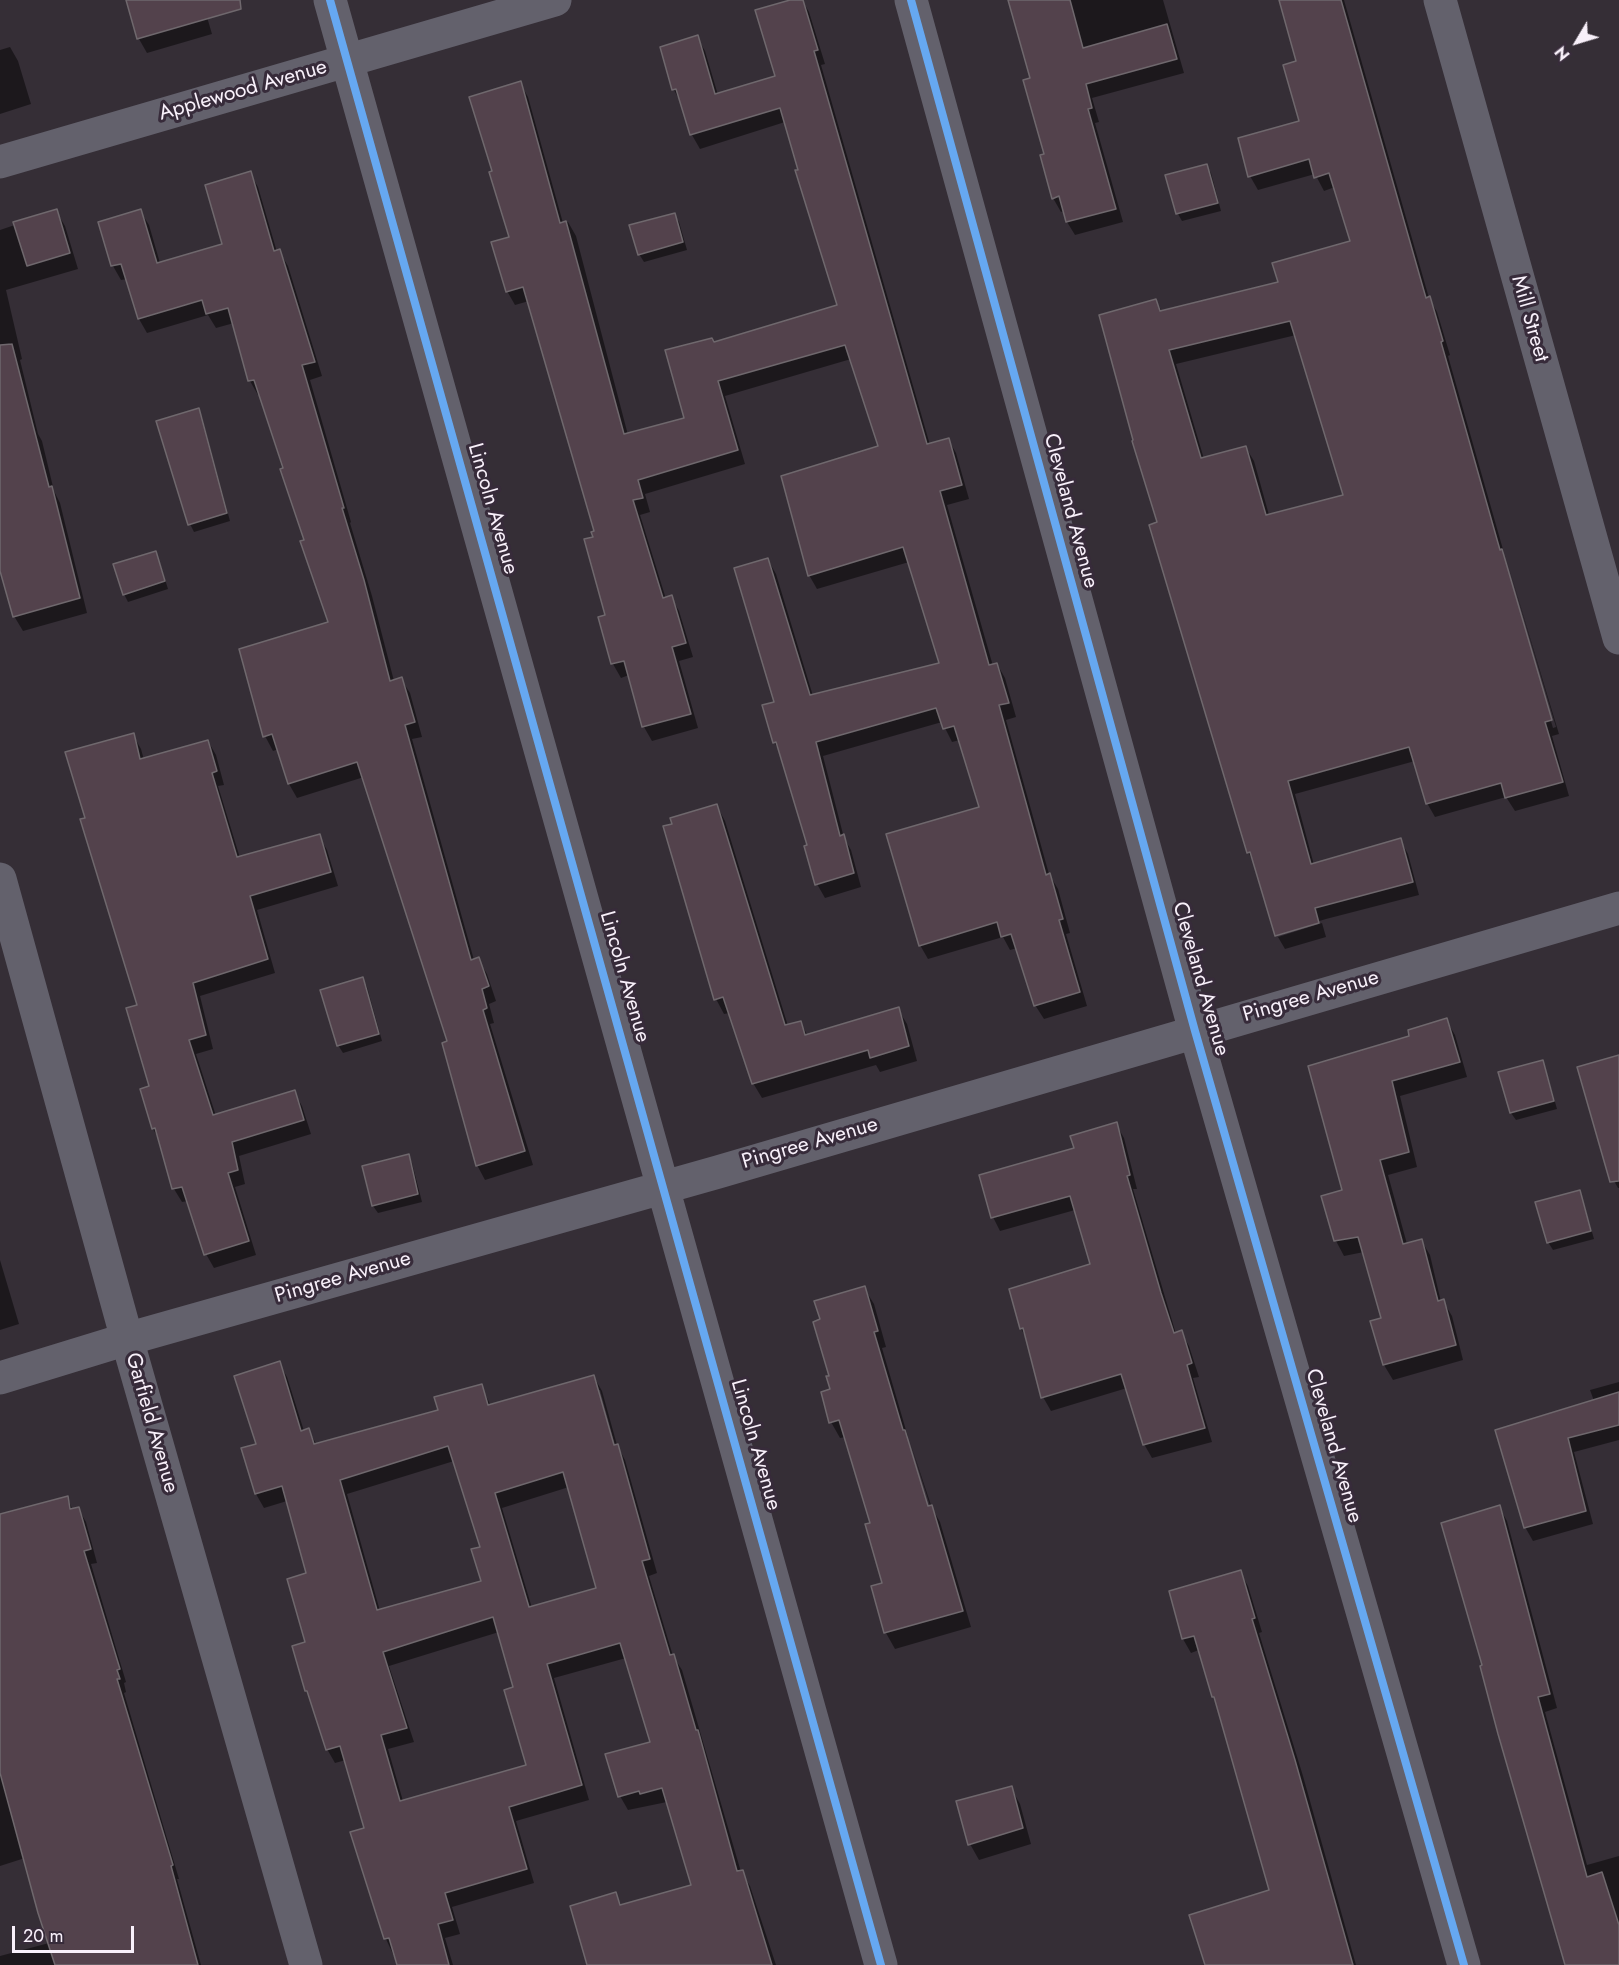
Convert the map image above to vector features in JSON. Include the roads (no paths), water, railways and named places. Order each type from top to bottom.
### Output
[{"type":"street","name":"Lincoln Avenue","points":[[330,0],[665,1187],[881,1965]]},
{"type":"street","name":"Applewood Avenue","points":[[0,162],[555,0]]},
{"type":"street","name":"Cleveland Avenue","points":[[911,0],[1195,1031],[1464,1965]]},
{"type":"street","name":"Mill Street","points":[[1440,0],[1619,638]]},
{"type":"street","name":"Garfield Avenue","points":[[0,879],[127,1339],[306,1965]]},
{"type":"street","name":"Pingree Avenue","points":[[0,1378],[127,1339],[665,1187],[1619,908]]}]
